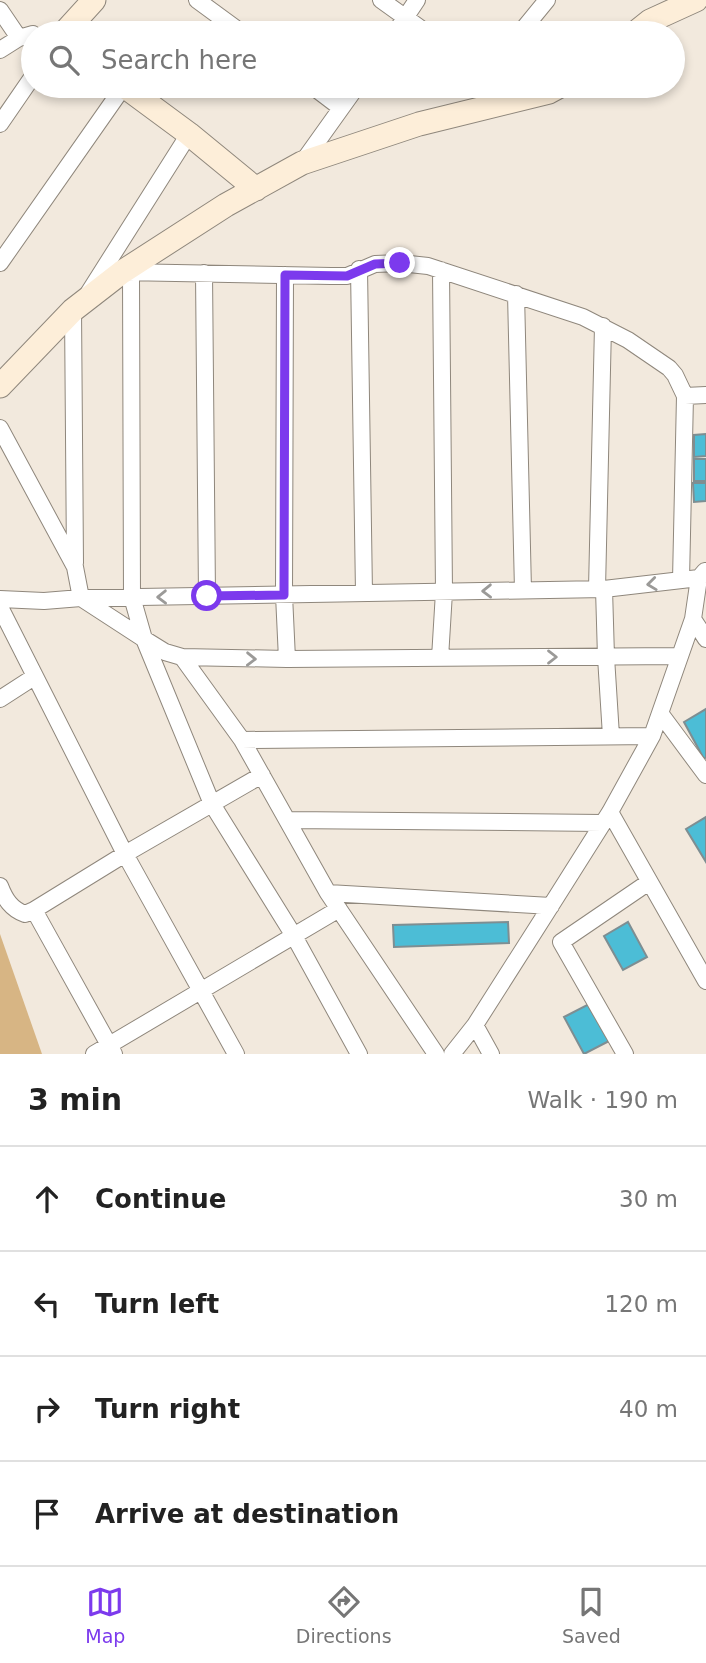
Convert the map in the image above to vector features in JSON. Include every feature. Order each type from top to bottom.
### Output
[{"type":"main road","points":[[75,21],[94,0]]},
{"type":"main road","points":[[650,21],[696,0]]},
{"type":"main road","points":[[140,98],[256,189]]},
{"type":"main road","points":[[0,386],[78,306],[226,205],[302,163],[490,98]]},
{"type":"street","points":[[197,0],[226,21]]},
{"type":"street","points":[[381,0],[409,21]]},
{"type":"street","points":[[403,21],[417,0]]},
{"type":"street","points":[[530,21],[547,0]]},
{"type":"street","points":[[0,10],[21,31]]},
{"type":"street","points":[[0,50],[21,39]]},
{"type":"street","points":[[0,124],[21,93]]},
{"type":"street","points":[[0,263],[116,98]]},
{"type":"street","points":[[328,98],[341,108]]},
{"type":"street","points":[[302,163],[348,98]]},
{"type":"street","points":[[189,134],[78,306],[75,567],[81,598],[165,652],[182,657],[286,659],[680,656]]},
{"type":"street","points":[[359,1054],[294,936],[212,804],[144,639],[132,597],[127,272],[347,276],[375,264],[400,263],[441,270],[603,326],[668,368],[675,375],[685,396],[681,580]]},
{"type":"street","points":[[359,269],[364,593]]},
{"type":"street","points":[[440,658],[443,592],[441,270]]},
{"type":"street","points":[[204,273],[207,596]]},
{"type":"street","points":[[285,275],[286,659]]},
{"type":"street","points":[[516,294],[523,590]]},
{"type":"street","points":[[603,326],[601,589],[611,736]]},
{"type":"street","points":[[685,396],[706,395]]},
{"type":"street","points":[[0,428],[75,567]]},
{"type":"street","points":[[0,600],[601,589],[681,580],[702,574],[693,619],[652,736],[606,818],[548,911],[475,1025],[452,1054]]},
{"type":"street","points":[[0,607],[125,854],[236,1054]]},
{"type":"street","points":[[693,619],[706,639]]},
{"type":"street","points":[[182,657],[242,740],[328,893],[436,1054]]},
{"type":"street","points":[[0,699],[34,677]]},
{"type":"street","points":[[660,713],[706,775]]},
{"type":"street","points":[[242,740],[652,736]]},
{"type":"street","points":[[0,886],[4,896],[18,912],[25,914],[262,775]]},
{"type":"street","points":[[288,820],[606,818]]},
{"type":"street","points":[[606,818],[649,882],[706,981]]},
{"type":"street","points":[[561,942],[649,882]]},
{"type":"street","points":[[328,893],[548,911]]},
{"type":"street","points":[[94,1054],[111,1049],[201,990],[339,909]]},
{"type":"street","points":[[34,910],[111,1049]]},
{"type":"street","points":[[548,911],[561,942],[625,1054]]},
{"type":"street","points":[[475,1025],[491,1054]]},
{"type":"shaded area","points":[[0,934],[42,1054],[0,1054]]},
{"type":"building","points":[[706,434],[706,456],[694,457],[694,435]]},
{"type":"building","points":[[694,459],[706,459],[706,481],[694,481]]},
{"type":"building","points":[[693,483],[706,483],[706,501],[694,502]]},
{"type":"building","points":[[706,709],[706,757],[704,759],[684,722]]},
{"type":"building","points":[[706,817],[706,862],[686,829]]},
{"type":"building","points":[[508,922],[509,943],[394,947],[393,925]]},
{"type":"building","points":[[628,922],[647,957],[623,970],[604,936]]},
{"type":"building","points":[[591,1003],[611,1040],[584,1054],[564,1017]]},
{"type":"route","points":[[207,596],[284,595],[285,275],[347,276],[375,264],[400,263]]}]
